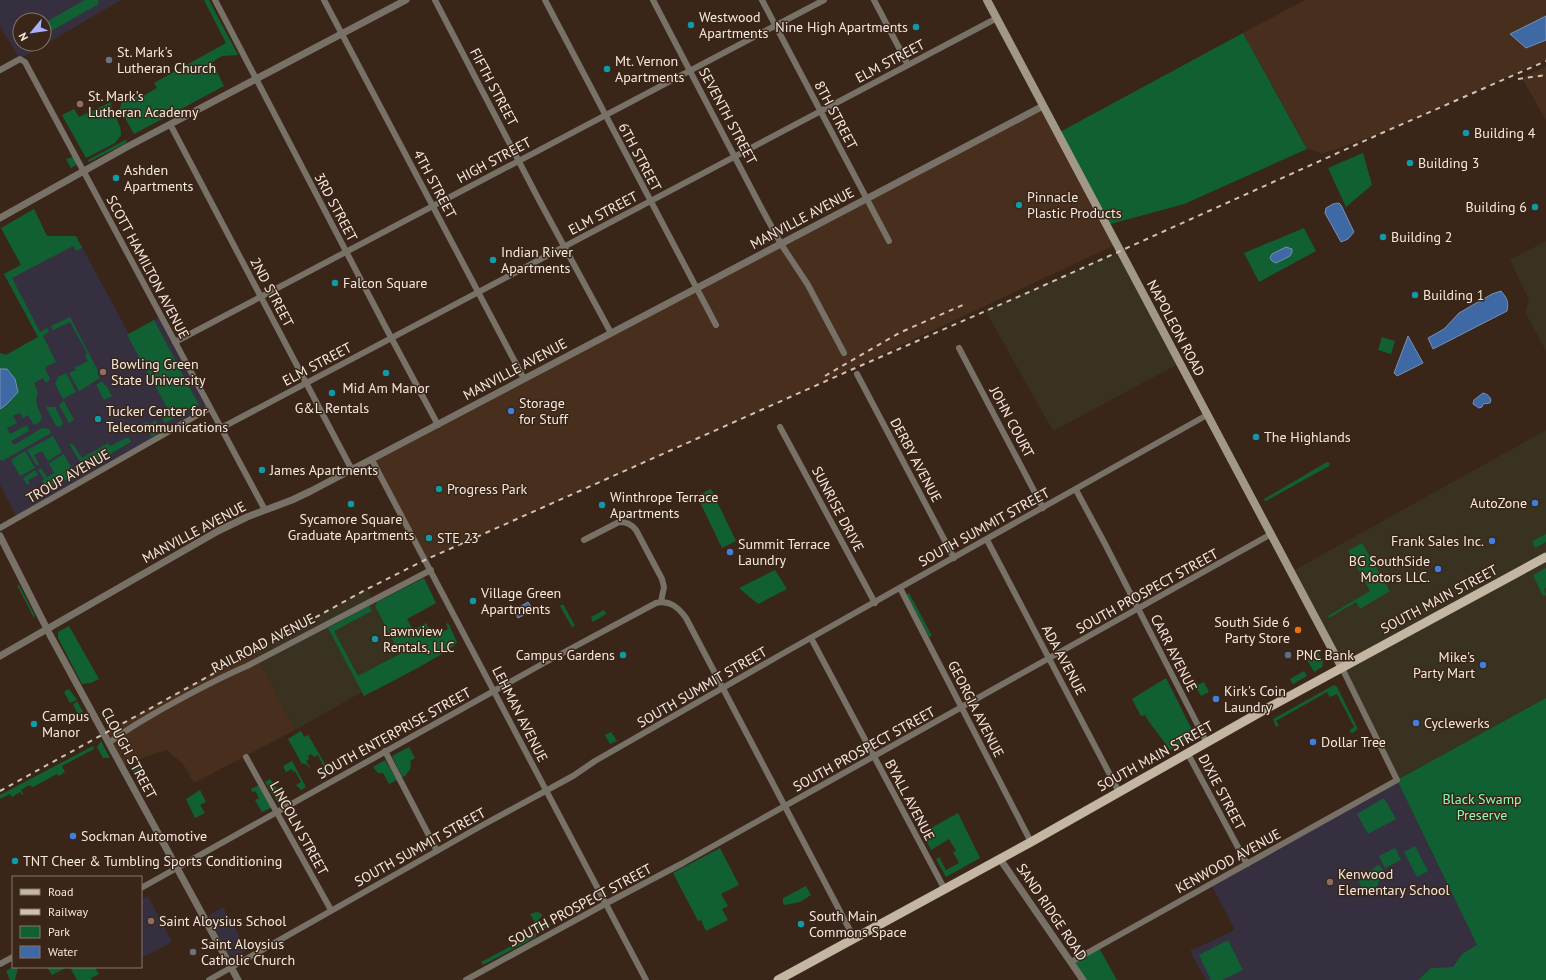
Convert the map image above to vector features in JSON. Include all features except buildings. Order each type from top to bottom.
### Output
[{"type":"main road","name":"NAPOLEON ROAD","points":[[987,0],[1342,668]]},
{"type":"main road","name":"SOUTH MAIN STREET","points":[[778,980],[1546,557]]},
{"type":"street","name":"3RD STREET","points":[[215,0],[438,425]]},
{"type":"street","name":"4TH STREET","points":[[324,0],[524,379]]},
{"type":"street","points":[[0,218],[170,124],[406,0]]},
{"type":"street","name":"FIFTH STREET","points":[[435,0],[611,333]]},
{"type":"street","name":"6TH STREET","points":[[545,0],[716,325]]},
{"type":"street","name":"SEVENTH STREET","points":[[653,0],[782,244]]},
{"type":"street","name":"8TH STREET","points":[[762,0],[889,241]]},
{"type":"street","name":"HIGH STREET","points":[[175,342],[824,0]]},
{"type":"street","points":[[874,0],[908,65]]},
{"type":"street","name":"ELM STREET","points":[[221,428],[997,18]]},
{"type":"street","name":"SCOTT HAMILTON AVENUE","points":[[0,70],[20,59],[25,62],[265,510]]},
{"type":"street","name":"MANVILLE AVENUE","points":[[0,656],[218,531],[306,494],[372,460],[1043,106]]},
{"type":"street","name":"2ND STREET","points":[[170,124],[352,470]]},
{"type":"street","points":[[782,244],[808,285],[844,354]]},
{"type":"street","name":"JOHN COURT","points":[[959,348],[1043,508]]},
{"type":"street","name":"DERBY AVENUE","points":[[857,374],[954,558]]},
{"type":"street","name":"TROUP AVENUE","points":[[0,528],[210,408]]},
{"type":"street","name":"SOUTH SUMMIT STREET","points":[[209,980],[331,910],[546,791],[811,638],[1207,415]]},
{"type":"street","name":"SUNRISE DRIVE","points":[[780,427],[875,603]]},
{"type":"street","name":"LEHMAN AVENUE","points":[[372,460],[646,980]]},
{"type":"street","name":"CARR AVENUE","points":[[1076,490],[1207,743]]},
{"type":"street","points":[[584,540],[619,522],[632,524],[662,579],[664,587],[662,602],[666,602],[674,606],[680,610],[686,618],[854,938]]},
{"type":"street","name":"SOUTH PROSPECT STREET","points":[[466,980],[683,863],[1271,534]]},
{"type":"street","name":"CLOUGH STREET","points":[[0,536],[47,629],[238,980]]},
{"type":"street","name":"ADA AVENUE","points":[[987,540],[1119,792]]},
{"type":"street","name":"RAILROAD AVENUE","points":[[109,743],[134,725],[183,697],[223,676],[247,666],[431,570]]},
{"type":"street","name":"GEORGIA AVENUE","points":[[900,588],[1031,842]]},
{"type":"street","name":"SOUTH ENTERPRISE STREET","points":[[142,887],[494,690],[607,628],[656,603],[662,602]]},
{"type":"street","name":"BYALL AVENUE","points":[[811,638],[944,888]]},
{"type":"street","name":"KENWOOD AVENUE","points":[[1071,962],[1397,780],[1342,668]]},
{"type":"street","points":[[385,751],[437,851]]},
{"type":"street","name":"DIXIE STREET","points":[[1188,754],[1247,864]]},
{"type":"street","name":"LINCOLN STREET","points":[[246,757],[331,910]]},
{"type":"street","name":"SAND RIDGE ROAD","points":[[1000,859],[1083,980]]},
{"type":"street","points":[[0,964],[12,958]]},
{"type":"shaded area","points":[[0,0],[121,0],[52,40],[52,12],[12,12],[12,46],[0,26]]},
{"type":"shaded area","points":[[1305,0],[1546,0],[1546,60],[1382,133],[1322,154],[1307,148],[1243,33]]},
{"type":"shaded area","points":[[16,52],[32,52],[20,59]]},
{"type":"shaded area","points":[[1546,66],[1546,120],[1522,78]]},
{"type":"shaded area","points":[[1043,106],[1117,244],[765,409],[425,560],[372,460]]},
{"type":"shaded area","name":"Bowling Green State University","points":[[76,236],[129,334],[161,316],[210,408],[17,518],[0,485],[0,414],[28,396],[5,355],[38,337],[4,274]]},
{"type":"shaded area","points":[[1546,241],[1546,351],[1525,312],[1529,300],[1510,260]]},
{"type":"shaded area","points":[[1120,251],[1180,363],[1053,431],[985,310]]},
{"type":"shaded area","points":[[1546,430],[1546,698],[1397,780],[1291,572]]},
{"type":"shaded area","points":[[367,589],[408,666],[295,730],[254,651]]},
{"type":"shaded area","points":[[254,651],[295,730],[194,783],[183,764],[167,750],[150,755],[122,767],[104,733]]},
{"type":"shaded area","name":"Kenwood Elementary School","points":[[1397,780],[1477,945],[1462,954],[1453,967],[1431,968],[1418,980],[1206,980],[1190,951],[1235,930],[1211,884]]},
{"type":"shaded area","name":"Saint Aloysius School","points":[[148,896],[172,942],[142,957],[142,899]]},
{"type":"shaded area","points":[[223,907],[247,950],[231,959],[208,916]]},
{"type":"green space","points":[[85,0],[98,0],[99,2],[97,5],[52,30],[52,19]]},
{"type":"green space","points":[[204,0],[209,0],[238,55],[222,56],[212,62],[224,86],[134,134],[120,109],[122,101],[125,98],[131,100],[139,95],[140,92],[143,96],[157,88],[154,83],[226,43]]},
{"type":"green space","points":[[1243,33],[1307,149],[1184,204],[1107,225],[1058,133]]},
{"type":"green space","points":[[111,102],[111,106],[120,126],[121,135],[115,143],[86,158],[62,115],[74,109],[79,117]]},
{"type":"green space","points":[[127,139],[126,143],[89,162],[88,160]]},
{"type":"green space","points":[[1363,153],[1372,185],[1346,207],[1328,168]]},
{"type":"green space","points":[[73,157],[76,165],[71,168],[66,159]]},
{"type":"green space","points":[[34,209],[47,236],[76,236],[82,248],[76,251],[73,246],[12,278],[40,332],[47,328],[49,332],[43,336],[56,362],[47,366],[45,369],[50,379],[46,383],[43,378],[34,383],[38,393],[36,399],[37,405],[42,417],[40,422],[34,425],[28,415],[23,418],[20,413],[13,416],[17,423],[7,428],[10,434],[27,425],[29,431],[11,441],[14,445],[42,428],[49,429],[51,433],[2,461],[0,459],[0,409],[6,405],[18,392],[15,379],[7,370],[0,369],[0,353],[6,355],[38,337],[4,274],[21,265],[1,228]]},
{"type":"green space","points":[[1304,228],[1316,251],[1259,282],[1244,253]]},
{"type":"green space","points":[[70,317],[98,371],[97,372],[100,378],[79,391],[69,373],[76,370],[74,368],[88,361],[85,355],[87,353],[70,322],[53,330],[51,326]]},
{"type":"green space","points":[[154,320],[199,405],[165,423],[162,417],[170,413],[127,335]]},
{"type":"green space","points":[[1382,337],[1395,341],[1391,354],[1378,350]]},
{"type":"green space","points":[[66,373],[76,392],[63,399],[55,384],[58,377]]},
{"type":"green space","points":[[102,381],[112,396],[104,400],[96,385]]},
{"type":"green space","points":[[64,401],[74,420],[69,423],[59,405]]},
{"type":"green space","points":[[46,407],[55,407],[63,423],[61,427],[56,426]]},
{"type":"green space","points":[[156,420],[160,432],[152,437],[142,424],[147,422],[149,424]]},
{"type":"green space","points":[[53,436],[62,452],[48,461],[42,451],[34,455],[39,464],[37,466],[27,450]]},
{"type":"green space","points":[[129,438],[131,442],[84,469],[70,445],[73,444],[82,458],[108,443],[110,446]]},
{"type":"green space","points":[[25,451],[35,468],[20,476],[11,460]]},
{"type":"green space","points":[[64,454],[75,475],[48,489],[42,481],[44,479],[38,470],[41,468],[47,477],[54,473],[49,463]]},
{"type":"green space","points":[[1327,462],[1330,463],[1329,466],[1266,501],[1264,500],[1264,499]]},
{"type":"green space","points":[[35,470],[38,475],[28,480],[30,483],[27,485],[23,478]]},
{"type":"green space","points":[[711,489],[736,541],[722,548],[697,496]]},
{"type":"green space","points":[[1546,534],[1546,542],[1535,548],[1532,541]]},
{"type":"green space","points":[[1362,543],[1390,591],[1360,609],[1356,602],[1329,618],[1328,616],[1370,591],[1348,551]]},
{"type":"green space","points":[[1546,568],[1546,588],[1544,589],[1546,595],[1543,596],[1533,575]]},
{"type":"green space","points":[[775,570],[787,589],[758,604],[739,588]]},
{"type":"green space","points":[[424,578],[436,603],[407,619],[413,630],[426,623],[433,636],[448,629],[446,624],[448,623],[457,642],[442,654],[364,696],[328,628],[369,606],[372,611],[334,631],[358,676],[400,654],[375,606],[377,602]]},
{"type":"green space","points":[[17,585],[19,585],[35,616],[34,618]]},
{"type":"green space","points":[[909,593],[932,636],[929,637],[907,595]]},
{"type":"green space","points":[[563,604],[575,626],[572,627],[560,606]]},
{"type":"green space","points":[[604,610],[606,614],[593,622],[591,617]]},
{"type":"green space","points":[[69,626],[99,679],[91,683],[82,684],[58,638],[58,632]]},
{"type":"green space","points":[[1316,649],[1323,661],[1322,667],[1314,672],[1307,660],[1316,655],[1314,650]]},
{"type":"green space","points":[[1304,671],[1307,676],[1293,684],[1290,679]]},
{"type":"green space","points":[[1166,678],[1195,736],[1170,750],[1145,715],[1141,716],[1132,699]]},
{"type":"green space","points":[[1204,682],[1209,692],[1201,696],[1195,686]]},
{"type":"green space","points":[[1334,685],[1337,687],[1357,727],[1357,730],[1352,733],[1350,732],[1350,730],[1354,727],[1337,694],[1330,697],[1327,692],[1276,721],[1279,725],[1276,727],[1273,719]]},
{"type":"green space","points":[[68,689],[77,700],[70,703],[64,692]]},
{"type":"green space","name":"Black Swamp Preserve","points":[[1546,698],[1546,980],[1418,980],[1431,968],[1453,967],[1462,954],[1477,945],[1397,780]]},
{"type":"green space","points":[[77,701],[83,712],[78,714],[73,705]]},
{"type":"green space","points":[[301,731],[304,737],[308,735],[331,774],[326,777],[321,769],[324,767],[318,755],[314,757],[311,754],[308,756],[309,759],[306,761],[310,767],[309,768],[307,764],[302,764],[288,739]]},
{"type":"green space","points":[[611,732],[617,741],[610,744],[605,735]]},
{"type":"green space","points":[[101,741],[110,758],[103,758],[97,747]]},
{"type":"green space","points":[[93,746],[94,749],[62,766],[65,772],[59,776],[57,774],[33,787],[29,785],[21,790],[22,795],[20,792],[12,797],[10,794],[0,799],[0,795]]},
{"type":"green space","points":[[409,747],[415,758],[410,761],[411,768],[405,776],[402,777],[392,756]]},
{"type":"green space","points":[[385,760],[397,780],[389,784],[383,773],[378,773],[373,767]]},
{"type":"green space","points":[[292,761],[306,787],[301,790],[296,785],[301,782],[295,771],[293,772],[292,769],[286,772],[283,766]]},
{"type":"green space","points":[[139,768],[144,775],[137,779],[133,771]]},
{"type":"green space","points":[[270,779],[278,790],[276,792],[282,801],[278,803],[265,782]]},
{"type":"green space","points":[[259,785],[271,806],[271,808],[262,812],[255,800],[259,798],[255,791],[252,792],[251,789]]},
{"type":"green space","points":[[200,790],[206,802],[200,805],[205,813],[195,818],[186,799]]},
{"type":"green space","points":[[1384,798],[1396,819],[1368,834],[1357,814]]},
{"type":"green space","points":[[958,813],[980,858],[946,877],[936,859],[941,857],[940,859],[946,870],[959,863],[953,852],[956,851],[949,839],[931,850],[922,833]]},
{"type":"green space","points":[[1415,846],[1428,871],[1417,877],[1404,852]]},
{"type":"green space","points":[[720,848],[739,885],[721,894],[728,906],[722,909],[728,920],[706,931],[701,920],[698,921],[673,873]]},
{"type":"green space","points":[[1395,848],[1401,860],[1385,868],[1379,856]]},
{"type":"green space","points":[[1377,865],[1383,870],[1377,887],[1369,895],[1365,895],[1356,875],[1364,870],[1368,874]]},
{"type":"green space","points":[[806,886],[811,895],[800,902],[785,905],[783,903],[783,898]]},
{"type":"green space","points":[[537,912],[542,914],[538,920],[551,925],[540,931],[530,914]]},
{"type":"green space","points":[[536,933],[536,937],[483,965],[481,962]]},
{"type":"green space","points":[[1228,940],[1243,970],[1222,980],[1211,980],[1199,955]]},
{"type":"green space","points":[[1098,946],[1117,980],[1083,980],[1071,962]]},
{"type":"green space","points":[[12,968],[18,968],[15,980],[10,980],[6,971]]},
{"type":"green space","points":[[48,968],[65,968],[52,975]]},
{"type":"green space","points":[[71,968],[96,968],[99,974],[91,978],[92,980],[77,980]]},
{"type":"water","points":[[1546,16],[1546,40],[1526,48],[1510,34]]},
{"type":"water","points":[[1339,203],[1354,232],[1348,239],[1341,242],[1325,213],[1326,208],[1333,204]]},
{"type":"water","points":[[1286,247],[1292,249],[1290,256],[1276,263],[1272,261],[1270,258],[1272,254]]},
{"type":"water","points":[[1501,291],[1507,300],[1507,311],[1433,349],[1428,338],[1444,329],[1459,313],[1492,294]]},
{"type":"water","points":[[1408,336],[1423,363],[1397,376],[1394,373]]},
{"type":"water","points":[[0,369],[7,369],[15,379],[18,392],[6,405],[0,409]]},
{"type":"water","points":[[1483,393],[1488,395],[1491,400],[1490,403],[1483,404],[1482,407],[1479,408],[1473,404],[1474,400]]},
{"type":"water","points":[[528,602],[533,610],[518,618],[514,610]]},
{"type":"railway","points":[[0,791],[367,589],[425,560],[1546,61]]},
{"type":"railway","points":[[1518,79],[1546,75]]},
{"type":"railway","points":[[825,376],[899,333],[965,304]]},
{"type":"place","name":"Westwood Apartments","points":[[691,25]]},
{"type":"place","name":"Nine High Apartments","points":[[916,27]]},
{"type":"place","name":"St. Mark's Lutheran Church","points":[[109,60]]},
{"type":"place","name":"Mt. Vernon Apartments","points":[[607,69]]},
{"type":"place","name":"St. Mark's Lutheran Academy","points":[[80,104]]},
{"type":"place","name":"Building 4","points":[[1466,133]]},
{"type":"place","name":"Building 3","points":[[1410,163]]},
{"type":"place","name":"Ashden Apartments","points":[[116,178]]},
{"type":"place","name":"Pinnacle Plastic Products","points":[[1019,205]]},
{"type":"place","name":"Building 6","points":[[1535,207]]},
{"type":"place","name":"Building 2","points":[[1383,237]]},
{"type":"place","name":"Indian River Apartments","points":[[493,260]]},
{"type":"place","name":"Falcon Square","points":[[335,283]]},
{"type":"place","name":"Building 1","points":[[1415,295]]},
{"type":"place","name":"Bowling Green State University","points":[[103,372]]},
{"type":"place","name":"Mid Am Manor","points":[[386,373]]},
{"type":"place","name":"G&L Rentals","points":[[332,393]]},
{"type":"place","name":"Storage for Stuff","points":[[511,411]]},
{"type":"place","name":"Tucker Center for Telecommunications","points":[[98,419]]},
{"type":"place","name":"The Highlands","points":[[1256,437]]},
{"type":"place","name":"James Apartments","points":[[262,470]]},
{"type":"place","name":"Progress Park","points":[[439,489]]},
{"type":"place","name":"AutoZone","points":[[1535,503]]},
{"type":"place","name":"Sycamore Square Graduate Apartments","points":[[351,504]]},
{"type":"place","name":"Winthrope Terrace Apartments","points":[[602,505]]},
{"type":"place","name":"STE 23","points":[[429,538]]},
{"type":"place","name":"Frank Sales Inc.","points":[[1492,541]]},
{"type":"place","name":"Summit Terrace Laundry","points":[[730,552]]},
{"type":"place","name":"BG SouthSide Motors LLC.","points":[[1438,569]]},
{"type":"place","name":"Village Green Apartments","points":[[473,601]]},
{"type":"place","name":"South Side 6 Party Store","points":[[1298,630]]},
{"type":"place","name":"Lawnview Rentals, LLC","points":[[375,639]]},
{"type":"place","name":"Campus Gardens","points":[[623,655]]},
{"type":"place","name":"PNC Bank","points":[[1288,655]]},
{"type":"place","name":"Mike's Party Mart","points":[[1483,665]]},
{"type":"place","name":"Kirk's Coin Laundry","points":[[1216,699]]},
{"type":"place","name":"Cyclewerks","points":[[1416,723]]},
{"type":"place","name":"Campus Manor","points":[[34,724]]},
{"type":"place","name":"Dollar Tree","points":[[1313,742]]},
{"type":"place","name":"Sockman Automotive","points":[[73,836]]},
{"type":"place","name":"TNT Cheer & Tumbling Sports Conditioning","points":[[15,861]]},
{"type":"place","name":"Kenwood Elementary School","points":[[1330,882]]},
{"type":"place","name":"Saint Aloysius School","points":[[151,921]]},
{"type":"place","name":"South Main Commons Space","points":[[801,924]]},
{"type":"place","name":"Saint Aloysius Catholic Church","points":[[193,952]]}]
